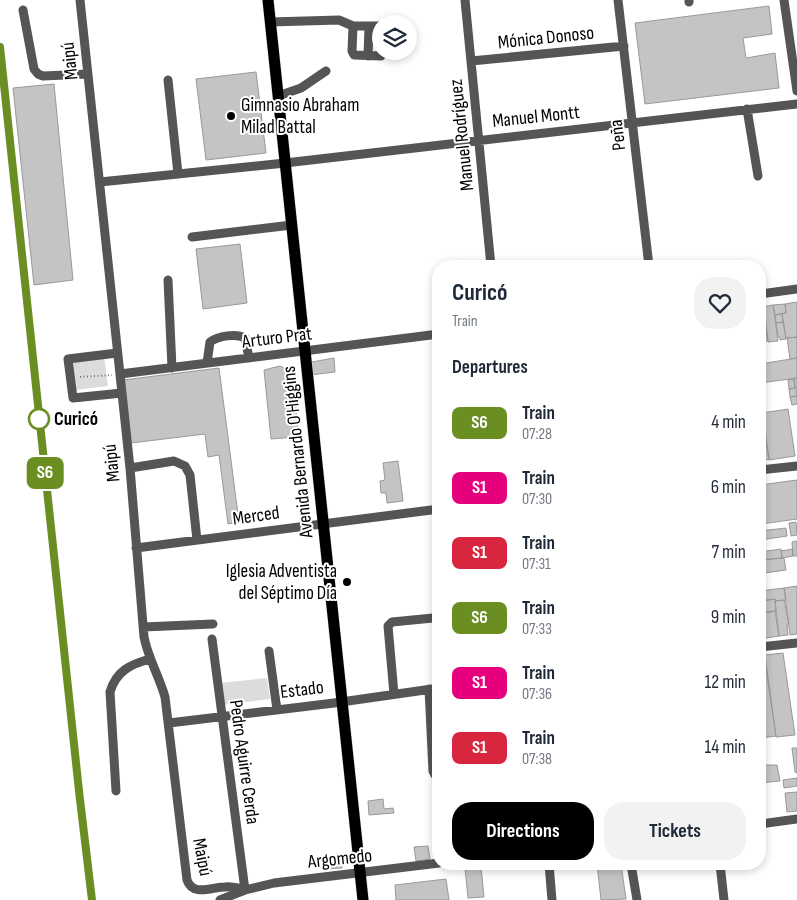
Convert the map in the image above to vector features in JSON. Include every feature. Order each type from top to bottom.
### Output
[{"type":"main road","name":"Avenida Bernardo O'Higgins","points":[[268,0],[364,900]]},
{"type":"street","name":"Maipú","points":[[80,0],[130,468],[143,627],[150,659],[161,685],[168,722],[186,880],[192,888]]},
{"type":"street","name":"Manuel Rodríguez","points":[[465,0],[490,260]]},
{"type":"street","name":"Peña","points":[[618,0],[649,260]]},
{"type":"street","points":[[784,0],[797,91]]},
{"type":"street","points":[[23,10],[34,68],[38,74],[42,76],[88,74]]},
{"type":"street","points":[[270,22],[339,20],[353,26],[369,26],[368,56]]},
{"type":"street","points":[[353,26],[352,53],[354,55],[372,56]]},
{"type":"street","name":"Mónica Donoso","points":[[471,61],[624,46]]},
{"type":"street","points":[[278,96],[301,88],[326,71]]},
{"type":"street","points":[[168,80],[178,174]]},
{"type":"street","name":"Manuel Montt","points":[[100,182],[285,163],[797,104]]},
{"type":"street","points":[[747,109],[758,176]]},
{"type":"street","points":[[192,237],[292,225]]},
{"type":"street","points":[[168,280],[172,368]]},
{"type":"street","points":[[766,293],[797,289]]},
{"type":"street","points":[[207,363],[210,342],[215,338],[240,335],[245,338],[249,358]]},
{"type":"street","name":"Arturo Prat","points":[[120,374],[432,335]]},
{"type":"street","points":[[117,353],[68,359],[72,398],[122,393]]},
{"type":"street","points":[[130,468],[174,461],[185,466],[190,475],[198,540]]},
{"type":"street","points":[[766,469],[797,466]]},
{"type":"street","name":"Merced","points":[[136,548],[432,510]]},
{"type":"street","points":[[394,694],[388,626],[392,622],[432,618]]},
{"type":"street","points":[[143,627],[214,624]]},
{"type":"street","name":"Pedro Aguirre Cerda","points":[[212,639],[245,890]]},
{"type":"street","points":[[766,646],[797,642]]},
{"type":"street","points":[[269,651],[277,710]]},
{"type":"street","points":[[116,790],[110,692],[112,684],[128,667],[150,659]]},
{"type":"street","name":"Estado","points":[[168,722],[342,702],[432,689]]},
{"type":"street","points":[[766,823],[797,819]]},
{"type":"street","name":"Argomedo","points":[[220,900],[245,890],[280,882],[432,864]]},
{"type":"street","points":[[550,870],[552,900]]},
{"type":"street","points":[[632,870],[637,900]]},
{"type":"street","points":[[721,870],[724,900]]},
{"type":"street","name":"Argomedo","points":[[192,888],[199,890],[229,887],[245,890]]},
{"type":"path","points":[[70,377],[120,374]]},
{"type":"shaded area","points":[[104,356],[108,386],[76,390],[73,360]]},
{"type":"shaded area","points":[[267,678],[270,699],[221,705],[219,683]]},
{"type":"building","points":[[769,6],[772,34],[743,38],[746,58],[775,53],[779,88],[645,104],[635,23]]},
{"type":"building","name":"Gimnasio Abraham Milad Battal","points":[[256,72],[266,153],[206,160],[196,79]]},
{"type":"building","points":[[54,84],[73,280],[34,285],[13,88]]},
{"type":"building","points":[[240,244],[247,303],[203,309],[196,249]]},
{"type":"building","points":[[797,302],[797,337],[786,338],[782,314],[786,313],[785,304]]},
{"type":"building","points":[[785,304],[786,313],[775,315],[773,305]]},
{"type":"building","points":[[773,305],[778,341],[768,342],[766,306]]},
{"type":"building","points":[[782,314],[783,322],[776,323],[775,315]]},
{"type":"building","points":[[783,322],[786,339],[780,340],[776,323]]},
{"type":"building","points":[[797,337],[797,358],[790,359],[787,338]]},
{"type":"building","points":[[334,358],[335,372],[310,375],[309,365],[312,362]]},
{"type":"building","points":[[797,358],[797,378],[766,382],[766,363]]},
{"type":"building","points":[[280,366],[292,372],[298,430],[296,437],[271,439],[264,370]]},
{"type":"building","points":[[219,368],[239,522],[228,524],[219,455],[208,457],[205,434],[131,443],[123,380]]},
{"type":"building","points":[[797,378],[797,388],[795,388],[794,379]]},
{"type":"building","points":[[794,379],[795,388],[789,389],[788,380]]},
{"type":"building","points":[[796,388],[797,396],[790,397],[789,389]]},
{"type":"building","points":[[797,396],[797,404],[792,405],[790,397]]},
{"type":"building","points":[[788,409],[795,456],[769,460],[766,440],[766,412]]},
{"type":"building","points":[[766,438],[769,459],[766,460]]},
{"type":"building","points":[[398,461],[403,501],[387,503],[386,493],[381,493],[380,481],[385,480],[383,463]]},
{"type":"building","points":[[797,480],[797,519],[766,523],[766,484]]},
{"type":"building","points":[[796,522],[797,535],[791,536],[789,523]]},
{"type":"building","points":[[786,528],[787,536],[766,539],[766,530]]},
{"type":"building","points":[[797,541],[797,556],[793,556],[792,542]]},
{"type":"building","points":[[781,549],[782,558],[766,559],[766,551]]},
{"type":"building","points":[[793,549],[793,556],[782,558],[781,551]]},
{"type":"building","points":[[784,558],[786,570],[766,573],[766,560]]},
{"type":"building","points":[[797,586],[797,634],[790,635],[784,588]]},
{"type":"building","points":[[784,588],[786,600],[766,600],[766,590]]},
{"type":"building","points":[[775,599],[776,611],[766,613],[766,600]]},
{"type":"building","points":[[784,600],[789,624],[787,624],[788,635],[779,636],[775,601]]},
{"type":"building","points":[[775,611],[779,636],[766,638],[766,612]]},
{"type":"building","points":[[783,653],[795,735],[776,737],[766,655]]},
{"type":"building","points":[[766,669],[776,736],[766,737]]},
{"type":"building","points":[[792,748],[797,748],[797,773],[795,772]]},
{"type":"building","points":[[766,765],[777,765],[780,781],[766,782]]},
{"type":"building","points":[[797,778],[797,786],[784,788],[783,780]]},
{"type":"building","points":[[797,792],[797,811],[787,812],[785,793]]},
{"type":"building","points":[[383,799],[384,809],[393,808],[394,813],[369,815],[368,801]]},
{"type":"building","points":[[428,846],[430,859],[416,861],[414,847]]},
{"type":"building","points":[[342,858],[342,868],[325,869],[324,859]]},
{"type":"building","points":[[465,870],[481,870],[484,897],[468,898]]},
{"type":"building","points":[[598,870],[622,870],[626,899],[601,900]]},
{"type":"building","points":[[446,879],[449,900],[396,900],[395,885]]},
{"type":"railway","points":[[0,47],[92,900]]},
{"type":"train","name":"S6","points":[[0,47],[92,900]]},
{"type":"place","name":"Gimnasio Abraham Milad Battal","points":[[231,116]]},
{"type":"place","name":"Curicó","points":[[39,419]]},
{"type":"place","name":"Iglesia Adventista del Séptimo Día","points":[[347,582]]}]
